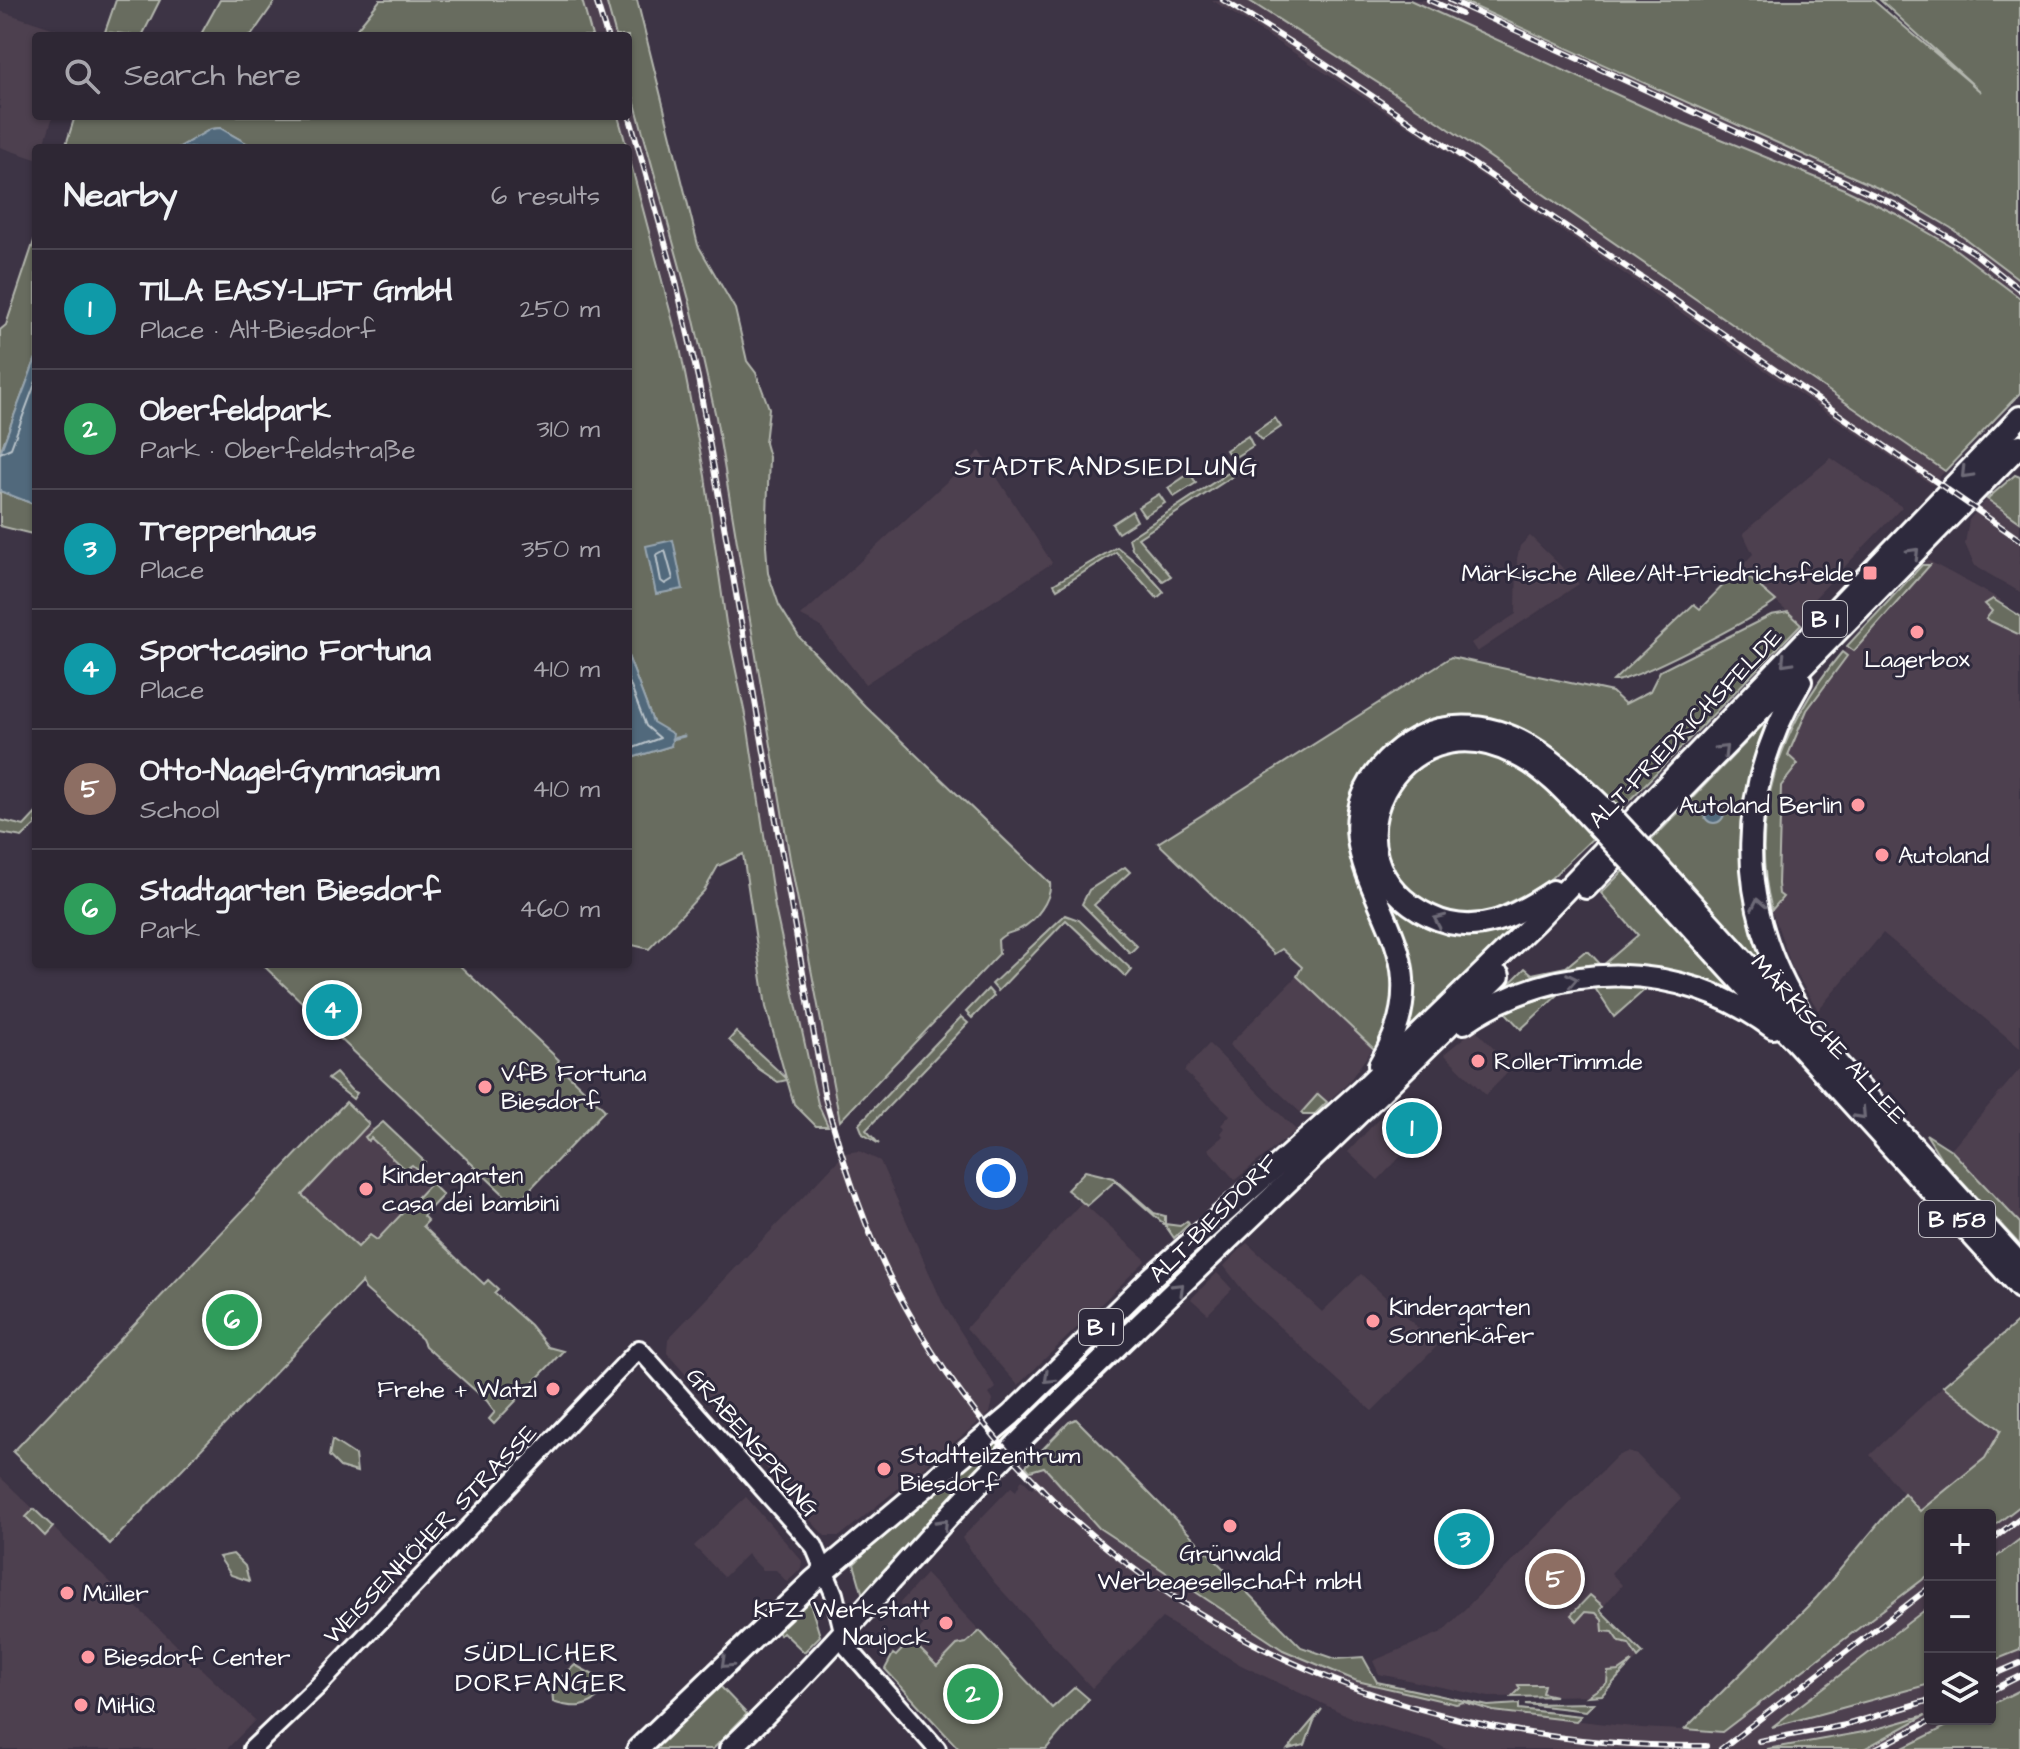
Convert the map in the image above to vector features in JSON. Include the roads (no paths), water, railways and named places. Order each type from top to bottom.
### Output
[{"type":"main road","name":"ALT-FRIEDRICHSFELDE","points":[[1588,867],[2020,417]]},
{"type":"main road","name":"ALT-FRIEDRICHSFELDE","points":[[1629,845],[2020,445]]},
{"type":"main road","points":[[1819,651],[1776,724],[1761,764],[1751,850],[1763,930],[1793,1000],[1825,1050]]},
{"type":"main road","points":[[1361,1091],[1389,1049],[1402,1008],[1401,958],[1364,871],[1359,836],[1364,797],[1373,777],[1390,756],[1409,741],[1429,732],[1454,727],[1497,731],[1543,753],[1604,821]]},
{"type":"main road","points":[[1588,867],[1523,911],[1487,924],[1452,926],[1407,903],[1388,881],[1376,851],[1375,811],[1394,774],[1414,756],[1439,744],[1480,741],[1498,746],[1533,765],[1604,821]]},
{"type":"main road","name":"MÄRKISCHE ALLEE","points":[[1604,821],[1825,1050],[2019,1278]]},
{"type":"main road","name":"ALT-BIESDORF","points":[[730,1749],[842,1636],[906,1562],[1038,1423],[1429,1047],[1629,845]]},
{"type":"main road","name":"MÄRKISCHE ALLEE","points":[[1643,862],[1824,1073],[2019,1278]]},
{"type":"main road","name":"ALT-BIESDORF","points":[[638,1749],[825,1571],[1011,1415],[1162,1266],[1361,1091],[1588,867]]},
{"type":"main road","points":[[1429,1047],[1490,1007],[1547,985],[1595,976],[1645,976],[1684,983],[1726,998],[1772,1027],[1824,1073]]},
{"type":"street","name":"GRABENSPRUNG","points":[[639,1349],[814,1546],[825,1571]]},
{"type":"street","name":"WEISSENHÖHER STRASSE","points":[[252,1749],[318,1686],[639,1349]]},
{"type":"street","points":[[825,1571],[842,1636],[856,1661],[937,1749]]},
{"type":"water","points":[[220,128],[248,144],[185,144],[211,129]]},
{"type":"water","points":[[32,369],[32,503],[0,491],[0,453]]},
{"type":"water","points":[[673,540],[683,589],[656,594],[646,546]]},
{"type":"water","points":[[632,667],[653,722],[673,734],[671,746],[632,758]]},
{"type":"water","points":[[1714,803],[1721,806],[1724,813],[1721,820],[1714,823],[1707,820],[1704,813],[1707,806]]},
{"type":"waterway","points":[[672,739],[684,736]]},
{"type":"railway","points":[[596,0],[606,32]]},
{"type":"railway","points":[[1223,0],[1317,59],[1650,283],[2020,540]]},
{"type":"railway","points":[[1429,0],[1461,14]]},
{"type":"railway","points":[[1450,0],[1896,205],[1973,252],[2020,290]]},
{"type":"railway","points":[[631,120],[675,278],[698,378],[825,1098],[850,1178],[880,1256],[905,1306],[973,1409],[1052,1499],[1142,1575],[1241,1637],[1348,1685],[1462,1720],[1582,1740],[1706,1746]]},
{"type":"railway","points":[[1996,1536],[2020,1518]]},
{"type":"railway","points":[[1721,1749],[1924,1592]]},
{"type":"railway","points":[[1996,1673],[2020,1663]]},
{"type":"railway","points":[[1996,1688],[2020,1676]]},
{"type":"railway","points":[[1759,1741],[1846,1725],[1924,1702]]},
{"type":"railway","points":[[1875,1749],[1924,1724]]},
{"type":"place","name":"Märkische Allee/Alt-Friedrichsfelde","points":[[1870,573]]},
{"type":"place","name":"Lagerbox","points":[[1917,632]]},
{"type":"place","name":"Autoland Berlin","points":[[1858,805]]},
{"type":"place","name":"Autoland","points":[[1882,855]]},
{"type":"place","name":"Sportcasino Fortuna","points":[[332,1010]]},
{"type":"place","name":"RollerTimm.de","points":[[1478,1061]]},
{"type":"place","name":"VfB Fortuna Biesdorf","points":[[485,1087]]},
{"type":"place","name":"TILA EASY-LIFT GmbH","points":[[1412,1128]]},
{"type":"place","name":"Kindergarten casa dei bambini","points":[[366,1189]]},
{"type":"place","name":"Stadtgarten Biesdorf","points":[[232,1320]]},
{"type":"place","name":"Kindergarten Sonnenkäfer","points":[[1373,1321]]},
{"type":"place","name":"Frehe + Watzl","points":[[553,1389]]},
{"type":"place","name":"Stadtteilzentrum Biesdorf","points":[[884,1469]]},
{"type":"place","name":"Grünwald Werbegesellschaft mbH","points":[[1230,1526]]},
{"type":"place","name":"Treppenhaus","points":[[1464,1539]]},
{"type":"place","name":"Otto-Nagel-Gymnasium","points":[[1555,1579]]},
{"type":"place","name":"Müller","points":[[67,1593]]},
{"type":"place","name":"KFZ Werkstatt Naujock","points":[[946,1623]]},
{"type":"place","name":"Biesdorf Center","points":[[88,1657]]},
{"type":"place","name":"Oberfeldpark","points":[[973,1694]]},
{"type":"place","name":"MiHiQ","points":[[81,1705]]},
{"type":"district","name":"STADTRANDSIEDLUNG","points":[[1107,466]]},
{"type":"district","name":"SÜDLICHER DORFANGER","points":[[542,1667]]}]
